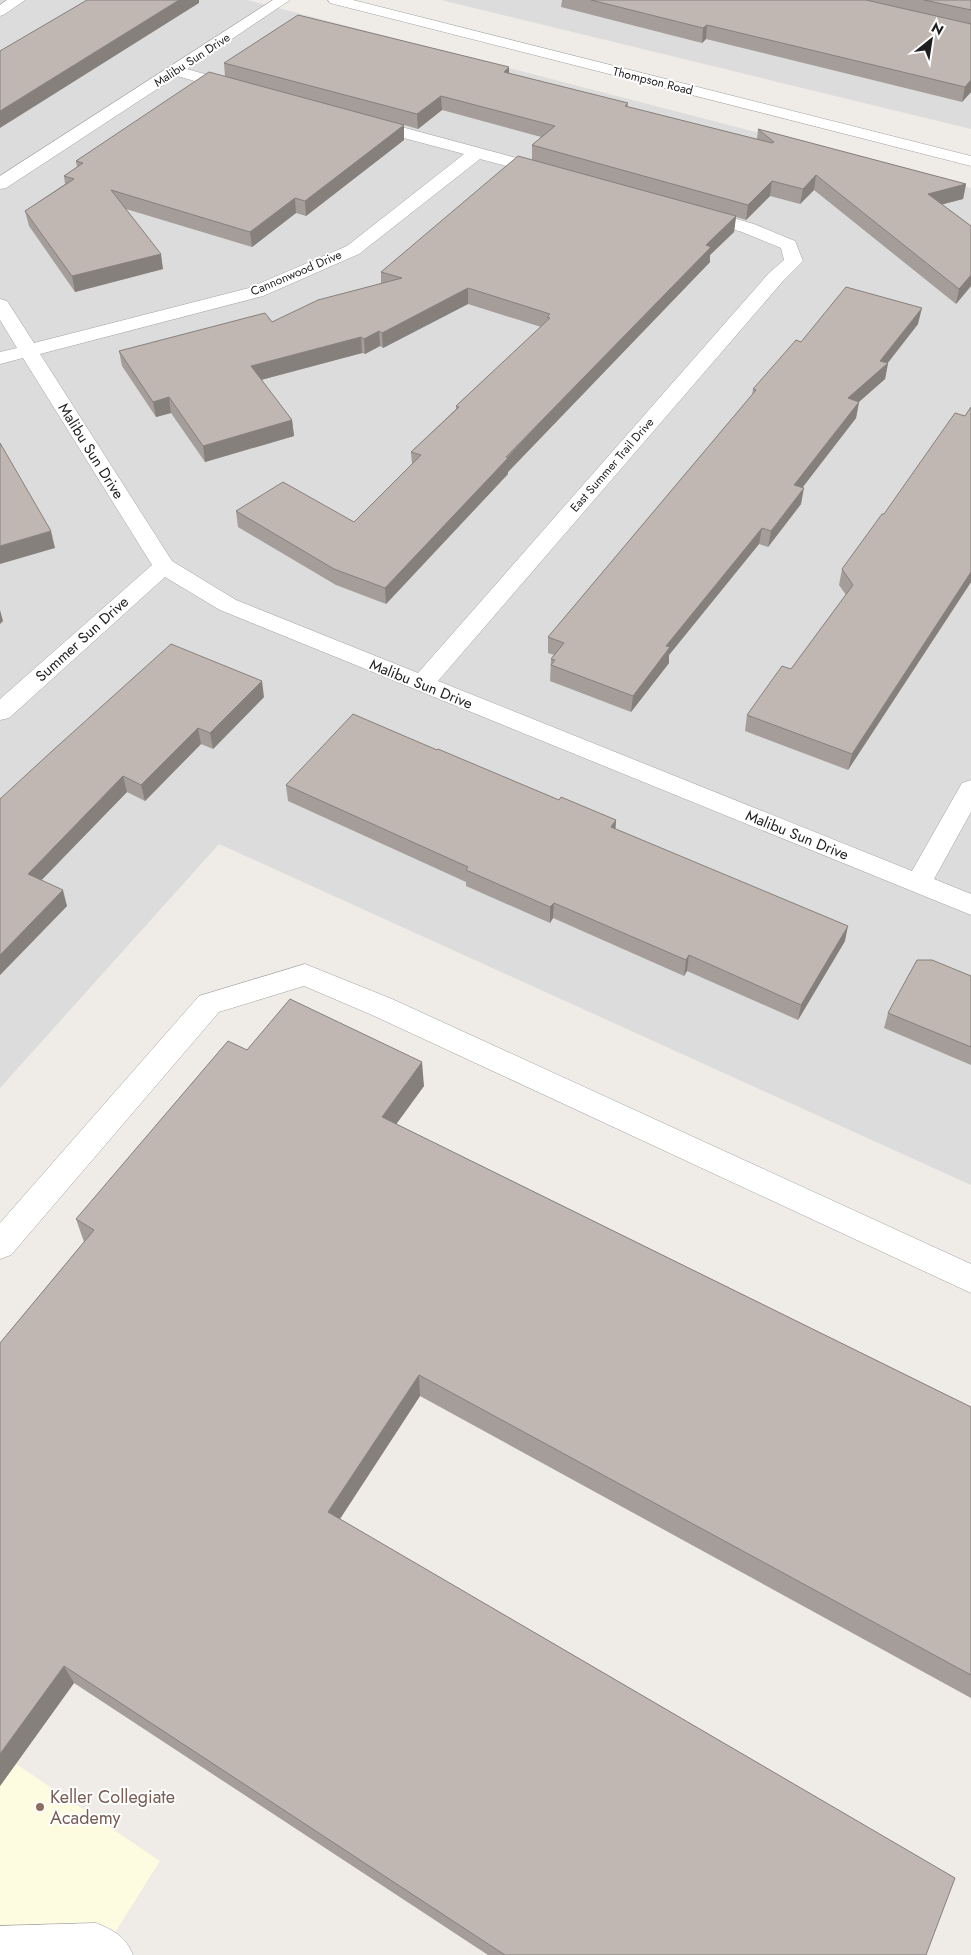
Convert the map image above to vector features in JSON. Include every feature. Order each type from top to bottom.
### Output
[{"type":"street","points":[[0,10],[18,0]]},
{"type":"street","name":"Malibu Sun Drive","points":[[0,184],[283,0]]},
{"type":"street","name":"Thompson Road","points":[[335,0],[971,161]]},
{"type":"street","points":[[176,71],[251,92]]},
{"type":"street","points":[[354,120],[568,177]]},
{"type":"street","name":"Cannonwood Drive","points":[[0,358],[256,292],[353,250],[477,153]]},
{"type":"street","name":"East Summer Trail Drive","points":[[422,684],[776,277],[794,261],[789,245],[748,228],[681,208]]},
{"type":"street","name":"Malibu Sun Drive","points":[[0,305],[164,566],[228,606],[971,905]]},
{"type":"street","name":"Summer Sun Drive","points":[[0,712],[164,566]]},
{"type":"street","points":[[918,884],[971,789]]},
{"type":"street","points":[[0,1245],[208,1004],[305,975],[382,1006],[971,1279]]},
{"type":"street","points":[[0,1946],[96,1943],[113,1955]]},
{"type":"shaded area","points":[[0,0],[247,0],[971,188],[971,1185],[219,844],[0,1088]]},
{"type":"shaded area","points":[[441,0],[971,0],[971,129]]},
{"type":"shaded area","name":"Keller Collegiate Academy","points":[[0,1753],[160,1861],[101,1955],[0,1955]]},
{"type":"building","points":[[87,0],[179,0],[0,111],[0,51]]},
{"type":"building","points":[[591,0],[866,0],[971,24],[971,80],[965,87],[707,25],[703,28]]},
{"type":"building","points":[[924,0],[971,0],[971,10]]},
{"type":"building","points":[[298,15],[509,67],[504,72],[628,103],[625,106],[774,142],[758,129],[966,184],[928,194],[971,226],[971,275],[959,289],[816,175],[803,189],[772,181],[748,205],[532,145],[555,126],[441,96],[417,114],[224,63]]},
{"type":"building","points":[[209,72],[404,125],[305,201],[295,198],[250,232],[111,190],[161,254],[72,276],[25,211],[74,179],[64,176],[83,163],[76,161]]},
{"type":"building","points":[[518,156],[736,216],[706,245],[711,247],[506,457],[508,458],[385,588],[334,569],[236,511],[283,482],[354,522],[421,455],[411,452],[459,407],[456,406],[550,318],[547,317],[550,314],[468,288],[382,333],[379,331],[364,339],[361,337],[251,366],[292,420],[203,446],[169,397],[153,402],[119,351],[265,313],[272,322],[318,300],[402,278],[381,272]]},
{"type":"building","points":[[846,287],[922,308],[880,361],[888,363],[848,398],[859,402],[794,485],[804,488],[771,531],[762,528],[666,646],[670,647],[633,696],[551,665],[555,660],[551,659],[564,643],[548,637],[756,390],[753,389],[796,340],[801,342]]},
{"type":"building","points":[[971,407],[971,572],[852,754],[747,715],[782,666],[791,669],[853,585],[842,569],[882,514],[884,514],[955,413],[965,416]]},
{"type":"building","points":[[0,443],[51,531],[0,546]]},
{"type":"building","points":[[171,644],[262,681],[210,733],[198,728],[141,785],[123,776],[28,874],[63,890],[0,955],[0,799]]},
{"type":"building","points":[[353,714],[559,800],[561,797],[616,820],[611,827],[848,926],[801,1005],[689,955],[686,960],[554,903],[550,907],[466,870],[468,867],[286,785]]},
{"type":"building","points":[[917,960],[932,960],[971,976],[971,1047],[888,1013]]},
{"type":"building","points":[[290,999],[422,1062],[382,1117],[971,1407],[971,1675],[419,1375],[328,1512],[955,1878],[926,1955],[505,1955],[64,1666],[0,1754],[0,1343],[94,1230],[76,1219],[228,1041],[247,1050]]},
{"type":"place","name":"Keller Collegiate Academy","points":[[40,1807]]}]
